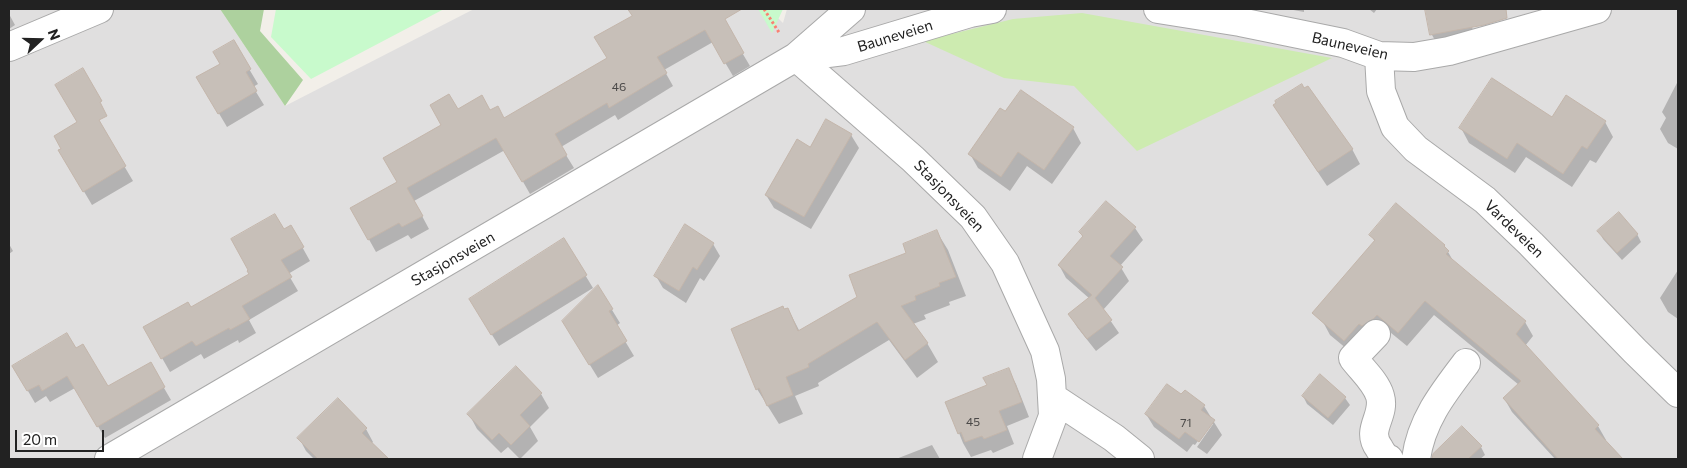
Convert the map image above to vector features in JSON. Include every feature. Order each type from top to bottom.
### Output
[{"type":"street","points":[[9,47],[99,9]]},
{"type":"street","name":"Stasjonsveien","points":[[109,459],[796,57],[850,9]]},
{"type":"street","name":"Bauneveien","points":[[796,57],[844,51],[992,9]]},
{"type":"street","name":"Bauneveien","points":[[1158,9],[1240,22],[1333,41],[1379,56],[1414,57],[1449,52],[1597,9]]},
{"type":"street","name":"Vardeveien","points":[[1379,56],[1381,90],[1395,126],[1416,149],[1485,200],[1678,393]]},
{"type":"street","name":"Stasjonsveien","points":[[796,57],[913,159],[973,217],[1005,263],[1045,351],[1051,379],[1053,416],[1037,459]]},
{"type":"street","points":[[1376,334],[1353,358],[1376,386],[1381,398],[1380,413],[1374,428],[1373,440],[1385,457],[1389,459]]},
{"type":"street","points":[[1416,459],[1418,444],[1427,420],[1441,395],[1466,363]]},
{"type":"street","points":[[1052,397],[1114,438],[1140,459]]},
{"type":"shaded area","points":[[9,9],[220,9],[285,106],[474,9],[769,9],[783,23],[787,9],[1678,9],[1678,459],[9,459]]},
{"type":"green space","points":[[220,9],[264,9],[260,31],[303,80],[285,106]]},
{"type":"green space","points":[[276,9],[444,9],[311,79],[271,37]]},
{"type":"green space","points":[[758,9],[783,9],[772,33]]},
{"type":"green space","points":[[1082,13],[1332,58],[1137,151],[1074,86],[1004,78],[923,41],[1013,19]]},
{"type":"building","points":[[628,9],[742,9],[725,19],[744,53],[724,64],[705,30],[657,57],[667,73],[609,108],[607,103],[555,134],[567,155],[522,182],[496,138],[407,188],[423,216],[402,227],[399,223],[368,240],[350,208],[397,182],[383,158],[441,125],[430,105],[449,94],[458,109],[482,95],[490,110],[498,106],[504,118],[607,58],[594,37],[632,16]]},
{"type":"building","points":[[1425,9],[1506,9],[1507,18],[1484,25],[1430,35]]},
{"type":"building","points":[[234,40],[251,69],[246,72],[257,91],[218,114],[196,77],[220,64],[213,52]]},
{"type":"building","points":[[83,68],[102,101],[100,102],[107,116],[99,120],[126,166],[83,192],[58,150],[61,149],[54,136],[77,122],[55,85]]},
{"type":"building","points":[[1492,78],[1552,117],[1566,95],[1606,121],[1587,149],[1582,146],[1563,174],[1517,143],[1507,159],[1459,128]]},
{"type":"building","points":[[1302,84],[1304,88],[1308,86],[1353,149],[1318,172],[1273,105],[1276,103],[1275,101]]},
{"type":"building","points":[[1021,90],[1074,127],[1044,170],[1018,152],[1001,177],[968,154],[1000,108],[1005,111]]},
{"type":"building","points":[[826,119],[852,134],[804,217],[765,195],[797,139],[810,147]]},
{"type":"building","points":[[1106,201],[1136,227],[1110,256],[1123,267],[1095,298],[1112,320],[1087,339],[1068,314],[1092,295],[1058,265],[1083,236],[1079,232]]},
{"type":"building","points":[[1396,203],[1445,245],[1449,251],[1446,254],[1526,321],[1516,334],[1599,425],[1595,429],[1623,459],[1558,459],[1503,398],[1521,381],[1425,301],[1398,333],[1377,315],[1362,326],[1359,324],[1344,341],[1312,313],[1375,240],[1369,235]]},
{"type":"building","points":[[1619,212],[1638,234],[1617,253],[1597,231]]},
{"type":"building","points":[[275,214],[284,229],[291,225],[304,247],[281,260],[292,277],[242,306],[250,319],[196,346],[192,341],[161,359],[143,327],[188,302],[191,307],[249,274],[231,239]]},
{"type":"building","points":[[685,224],[714,243],[697,270],[693,267],[679,291],[654,276]]},
{"type":"building","points":[[937,230],[956,277],[939,283],[940,286],[915,296],[916,300],[901,306],[928,343],[905,360],[877,322],[808,364],[809,367],[786,377],[793,395],[767,406],[759,388],[756,390],[731,329],[783,306],[784,309],[788,308],[798,331],[857,297],[849,275],[906,253],[903,244]]},
{"type":"building","points":[[564,238],[587,275],[491,335],[469,299]]},
{"type":"building","points":[[598,285],[613,309],[609,311],[627,341],[589,365],[562,321]]},
{"type":"building","points":[[67,333],[76,348],[83,344],[108,386],[151,362],[165,387],[97,427],[67,376],[42,391],[39,385],[27,391],[12,366]]},
{"type":"building","points":[[516,366],[542,393],[520,415],[530,426],[511,445],[499,433],[492,440],[467,414]]},
{"type":"building","points":[[1009,368],[1022,402],[999,411],[1007,430],[984,439],[982,436],[965,442],[961,432],[958,434],[945,402],[987,385],[983,378]]},
{"type":"building","points":[[1320,374],[1346,397],[1328,418],[1302,396]]},
{"type":"building","points":[[1167,384],[1181,394],[1185,390],[1205,405],[1201,410],[1215,420],[1199,442],[1185,432],[1179,439],[1145,414]]},
{"type":"building","points":[[338,398],[367,428],[362,433],[389,459],[318,459],[297,438]]},
{"type":"building","points":[[1462,426],[1482,446],[1468,459],[1432,459],[1433,454]]}]
